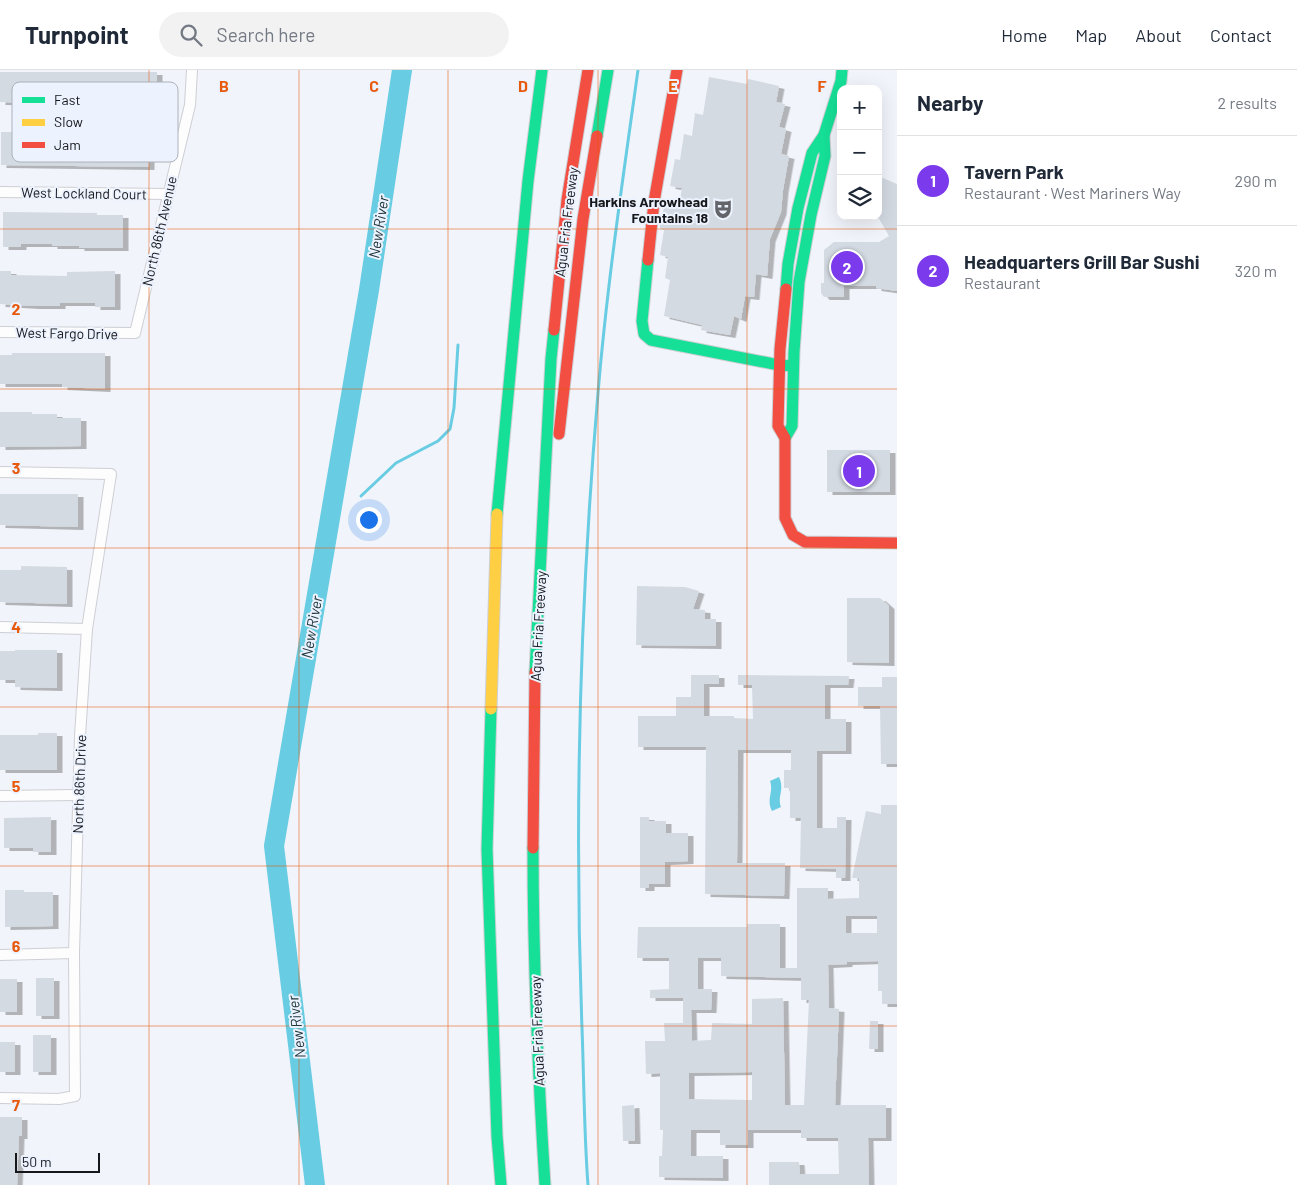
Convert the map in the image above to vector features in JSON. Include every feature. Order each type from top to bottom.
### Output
[{"type":"main road","points":[[501,1185],[497,1136],[487,849],[495,533],[528,181],[542,70]]},
{"type":"main road","name":"Agua Fria Freeway","points":[[545,1185],[540,1107],[533,913],[533,743],[551,359],[567,200],[588,70]]},
{"type":"main road","points":[[538,618],[583,219],[608,70]]},
{"type":"main road","points":[[677,70],[654,202],[642,321],[644,334],[651,340],[779,365],[793,366]]},
{"type":"main road","points":[[785,438],[778,426],[779,365],[783,305],[794,227],[812,153],[824,135],[842,76],[851,70]]},
{"type":"main road","points":[[824,135],[825,156],[811,215],[799,282],[793,366],[792,426],[785,438],[784,510],[787,525],[793,536],[805,542],[897,543]]},
{"type":"street","name":"North 86th Avenue","points":[[178,154],[190,105],[192,70]]},
{"type":"street","name":"North 86th Avenue","points":[[135,333],[176,162]]},
{"type":"street","name":"West Lockland Court","points":[[0,192],[168,194]]},
{"type":"street","name":"West Fargo Drive","points":[[0,332],[135,333]]},
{"type":"street","name":"North 86th Drive","points":[[0,472],[111,474],[88,629],[80,736],[74,954],[75,1096],[59,1099],[0,1098]]},
{"type":"street","points":[[0,627],[88,629]]},
{"type":"street","points":[[0,796],[78,796]]},
{"type":"street","points":[[0,955],[74,954]]},
{"type":"water","points":[[779,777],[781,782],[781,807],[772,811],[770,807],[770,781]]},
{"type":"building","points":[[0,72],[157,72],[157,82],[12,82],[12,102],[0,102]]},
{"type":"building","name":"Harkins Arrowhead Fountains 18","points":[[709,77],[747,84],[748,79],[779,86],[776,102],[785,104],[779,127],[786,129],[781,154],[789,156],[781,212],[770,239],[767,276],[756,274],[754,297],[745,296],[741,319],[734,316],[730,335],[701,330],[702,325],[664,316],[670,280],[665,278],[668,257],[660,255],[664,230],[660,229],[660,226],[665,202],[679,206],[682,188],[670,186],[675,159],[680,160],[684,134],[692,136],[695,113],[703,115]]},
{"type":"building","points":[[1,132],[12,132],[12,162],[149,162],[149,167],[1,165]]},
{"type":"building","points":[[882,178],[897,184],[897,291],[876,288],[876,286],[844,286],[844,297],[824,297],[821,293],[821,283],[824,283],[824,250],[834,242],[879,242],[889,236],[880,220],[882,220]]},
{"type":"building","points":[[3,212],[123,215],[123,248],[79,248],[79,246],[52,246],[52,244],[21,244],[21,247],[3,247]]},
{"type":"building","points":[[0,271],[11,271],[11,275],[67,276],[67,272],[115,271],[115,307],[95,307],[95,303],[60,303],[60,306],[0,304]]},
{"type":"building","points":[[12,353],[105,353],[105,389],[62,387],[62,384],[0,384],[0,355],[12,355]]},
{"type":"building","points":[[0,412],[32,412],[32,414],[57,414],[57,418],[81,418],[81,446],[0,447]]},
{"type":"building","points":[[827,450],[890,450],[890,492],[827,492]]},
{"type":"building","points":[[0,494],[78,494],[78,527],[0,525]]},
{"type":"building","points":[[21,566],[67,567],[67,604],[0,602],[0,570],[21,570]]},
{"type":"building","points":[[637,586],[685,587],[699,591],[693,609],[705,610],[705,619],[716,619],[716,646],[636,645]]},
{"type":"building","points":[[847,598],[880,598],[889,606],[889,663],[847,662]]},
{"type":"building","points":[[57,650],[57,688],[15,687],[15,680],[0,680],[0,651]]},
{"type":"building","points":[[691,675],[719,675],[719,684],[704,684],[704,716],[734,716],[734,718],[753,719],[752,685],[738,685],[738,675],[849,676],[848,685],[825,685],[825,719],[846,719],[846,751],[817,751],[817,828],[837,828],[837,817],[846,817],[845,878],[836,878],[836,869],[800,868],[801,818],[790,818],[790,788],[784,788],[784,770],[791,770],[791,750],[738,750],[737,863],[785,863],[784,896],[705,894],[706,747],[638,747],[638,716],[676,716],[676,697],[691,697]]},
{"type":"building","points":[[882,677],[897,677],[897,764],[881,764],[880,706],[858,706],[858,687],[882,687]]},
{"type":"building","points":[[38,733],[57,733],[57,770],[0,770],[0,735],[38,735]]},
{"type":"building","points":[[881,805],[897,805],[897,1004],[882,1004],[882,991],[878,991],[878,961],[828,965],[829,1008],[839,1009],[835,1105],[886,1105],[886,1138],[868,1138],[869,1185],[769,1185],[769,1162],[799,1162],[800,1174],[839,1174],[838,1138],[801,1138],[801,1130],[748,1130],[748,1145],[720,1145],[720,1130],[691,1130],[691,1156],[723,1156],[723,1178],[659,1177],[659,1156],[662,1156],[663,1130],[660,1130],[660,1073],[646,1074],[645,1041],[665,1041],[664,1023],[683,1023],[683,998],[650,998],[650,990],[669,989],[669,958],[637,958],[638,927],[747,927],[747,924],[780,924],[780,968],[797,968],[797,888],[828,888],[828,899],[859,898],[859,878],[852,878],[866,811],[881,814]],"holes":[[[846,916],[877,916],[877,933],[846,933]],[[698,958],[721,958],[721,976],[801,978],[801,1000],[809,1000],[804,1105],[785,1105],[783,998],[752,999],[752,1024],[712,1023],[711,1040],[692,1041],[691,1010],[711,1010],[712,989],[698,989]],[[752,1072],[752,1100],[689,1099],[689,1073]]]},
{"type":"building","points":[[51,817],[51,852],[33,852],[33,848],[4,848],[4,818]]},
{"type":"building","points":[[640,817],[649,817],[649,821],[666,821],[666,833],[688,833],[688,861],[665,862],[665,884],[649,884],[649,888],[640,888]]},
{"type":"building","points":[[5,890],[53,892],[53,926],[5,927]]},
{"type":"building","points":[[36,978],[54,978],[54,1016],[36,1016]]},
{"type":"building","points":[[0,979],[17,979],[17,1012],[0,1012]]},
{"type":"building","points":[[870,1021],[878,1021],[878,1049],[869,1049]]},
{"type":"building","points":[[33,1035],[51,1035],[51,1072],[33,1072]]},
{"type":"building","points":[[0,1042],[15,1042],[15,1072],[0,1072]]},
{"type":"building","points":[[634,1105],[635,1141],[623,1141],[622,1106]]},
{"type":"building","points":[[0,1117],[22,1117],[22,1136],[19,1136],[17,1185],[0,1185]]},
{"type":"waterway","name":"New River","points":[[315,1185],[274,846],[369,290],[402,70]]},
{"type":"waterway","points":[[588,1185],[584,1106],[579,869],[580,710],[583,631],[592,472],[606,312],[638,70]]},
{"type":"waterway","points":[[361,496],[396,463],[438,441],[450,429],[454,408],[458,345]]},
{"type":"traffic: fast","points":[[497,514],[528,181],[542,70]]},
{"type":"traffic: fast","points":[[597,136],[608,70]]},
{"type":"traffic: fast","points":[[786,289],[788,264],[798,208],[812,153],[824,135],[841,81],[842,70]]},
{"type":"traffic: fast","points":[[785,438],[792,426],[794,352],[799,282],[811,215],[825,156],[824,135]]},
{"type":"traffic: fast","points":[[648,260],[642,321],[644,334],[651,340],[779,365],[793,366]]},
{"type":"traffic: fast","points":[[535,672],[554,330]]},
{"type":"traffic: fast","points":[[491,709],[487,849],[497,1136],[501,1185]]},
{"type":"traffic: fast","points":[[533,848],[536,1016],[545,1185]]},
{"type":"traffic: slow","points":[[491,709],[497,514]]},
{"type":"traffic: jam","points":[[554,330],[567,200],[588,70]]},
{"type":"traffic: jam","points":[[648,260],[654,202],[677,70]]},
{"type":"traffic: jam","points":[[559,434],[583,219],[597,136]]},
{"type":"traffic: jam","points":[[786,289],[780,349],[778,426],[785,438],[785,518],[793,535],[805,542],[897,543]]},
{"type":"traffic: jam","points":[[533,848],[535,672]]},
{"type":"place","name":"Harkins Arrowhead Fountains 18","points":[[723,209]]},
{"type":"place","name":"Headquarters Grill Bar Sushi","points":[[847,267]]},
{"type":"place","name":"Tavern Park","points":[[859,471]]}]
